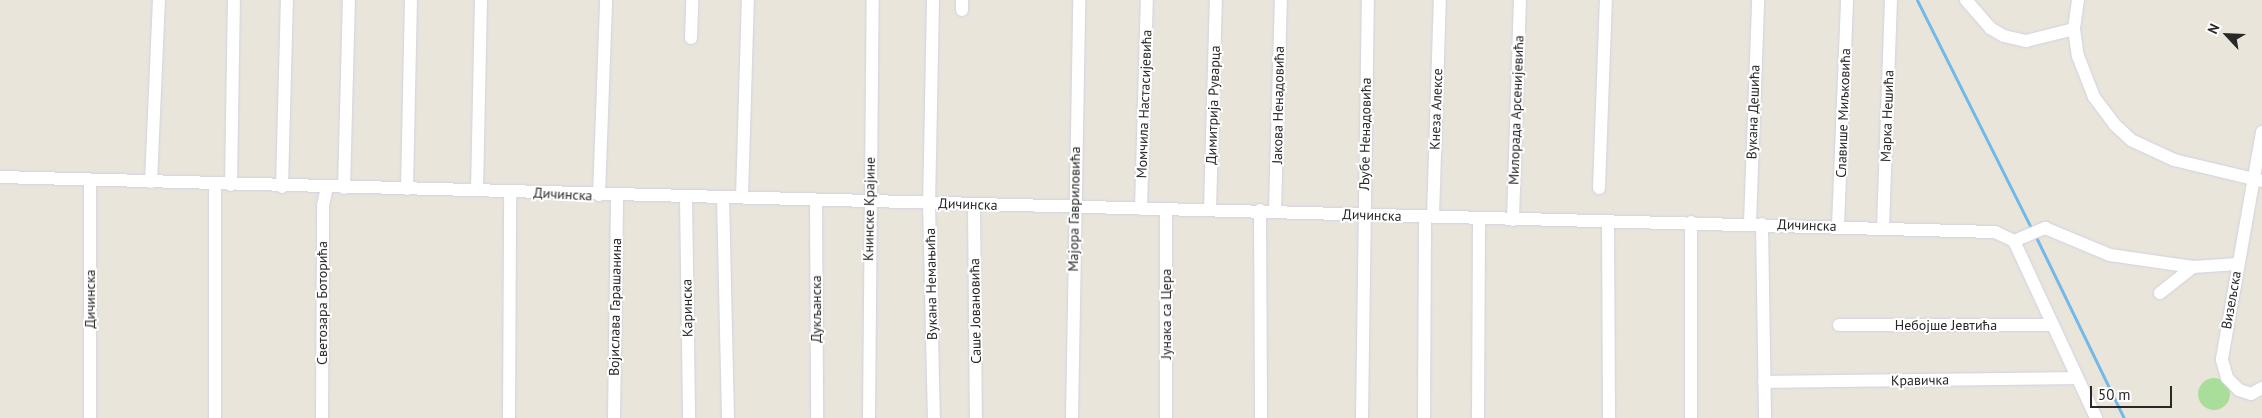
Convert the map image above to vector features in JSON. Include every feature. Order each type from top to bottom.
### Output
[{"type":"street","points":[[151,182],[159,0]]},
{"type":"street","points":[[231,185],[234,0]]},
{"type":"street","points":[[282,187],[287,0]]},
{"type":"street","points":[[344,188],[349,0]]},
{"type":"street","points":[[407,189],[412,0]]},
{"type":"street","points":[[477,190],[481,0]]},
{"type":"street","points":[[599,196],[606,0]]},
{"type":"street","points":[[691,38],[692,0]]},
{"type":"street","points":[[742,197],[748,0]]},
{"type":"street","name":"Книнске Крајине","points":[[869,418],[868,202],[873,0]]},
{"type":"street","name":"Вукана Немањића","points":[[933,0],[929,202],[934,418]]},
{"type":"street","name":"Мајора Гавриловића","points":[[1072,418],[1073,208],[1079,0]]},
{"type":"street","name":"Момчила Настасијевића","points":[[1141,209],[1147,0]]},
{"type":"street","name":"Димитрија Руварца","points":[[1210,210],[1216,0]]},
{"type":"street","name":"Јакова Ненадовића","points":[[1275,210],[1281,0]]},
{"type":"street","name":"Љубе Ненадовића","points":[[1362,418],[1362,214],[1368,0]]},
{"type":"street","name":"Кнеза Алексе","points":[[1429,217],[1440,0]]},
{"type":"street","name":"Милорада Арсенијевића","points":[[1513,220],[1520,0]]},
{"type":"street","points":[[1599,188],[1606,0]]},
{"type":"street","name":"Вукана Дешића","points":[[1758,0],[1756,224],[1765,418]]},
{"type":"street","name":"Славише Миљковића","points":[[1838,226],[1847,0]]},
{"type":"street","points":[[1966,0],[1990,28],[2004,36],[2026,41],[2074,29]]},
{"type":"street","points":[[2078,0],[2074,29],[2078,56],[2094,97],[2131,140],[2174,160],[2257,180]]},
{"type":"street","name":"Марка Нешића","points":[[1883,228],[1891,2]]},
{"type":"street","name":"Визељска","points":[[2262,132],[2257,180],[2238,264],[2223,366],[2227,378],[2243,393],[2262,388]]},
{"type":"street","name":"Дичинска","points":[[0,177],[282,187],[477,190],[599,196],[742,197],[1073,208],[1275,210],[1513,220],[1838,226],[2015,237]]},
{"type":"street","name":"Дичинска","points":[[90,180],[90,418]]},
{"type":"street","points":[[215,185],[215,418]]},
{"type":"street","name":"Светозара Боторића","points":[[322,418],[322,205],[328,188]]},
{"type":"street","points":[[509,418],[510,192]]},
{"type":"street","name":"Војислава Гарашанина","points":[[614,418],[617,196]]},
{"type":"street","name":"Каринска","points":[[686,197],[689,418]]},
{"type":"street","points":[[724,197],[728,418]]},
{"type":"street","name":"Дукљанска","points":[[816,200],[817,418]]},
{"type":"street","name":"Саше Јовановића","points":[[974,204],[976,418]]},
{"type":"street","name":"Јунака са Цера","points":[[1166,210],[1166,418]]},
{"type":"street","points":[[1260,210],[1261,418]]},
{"type":"street","points":[[1424,418],[1429,217]]},
{"type":"street","points":[[1478,418],[1479,219]]},
{"type":"street","points":[[1608,221],[1609,418]]},
{"type":"street","points":[[1691,222],[1691,418]]},
{"type":"street","points":[[2096,418],[2052,325],[2015,237],[2039,228],[2110,255],[2193,267],[2238,264]]},
{"type":"street","points":[[2160,292],[2193,267]]},
{"type":"street","name":"Небојше Јевтића","points":[[1839,325],[2052,325]]},
{"type":"street","name":"Кравичка","points":[[1764,382],[2076,378]]},
{"type":"green space","points":[[2214,378],[2220,379],[2225,383],[2229,388],[2229,400],[2225,405],[2220,409],[2214,410],[2208,409],[2203,405],[2199,400],[2198,394],[2199,388],[2203,383],[2208,379]]},
{"type":"waterway","points":[[1917,0],[2032,230]]},
{"type":"waterway","points":[[2035,235],[2124,418]]}]
